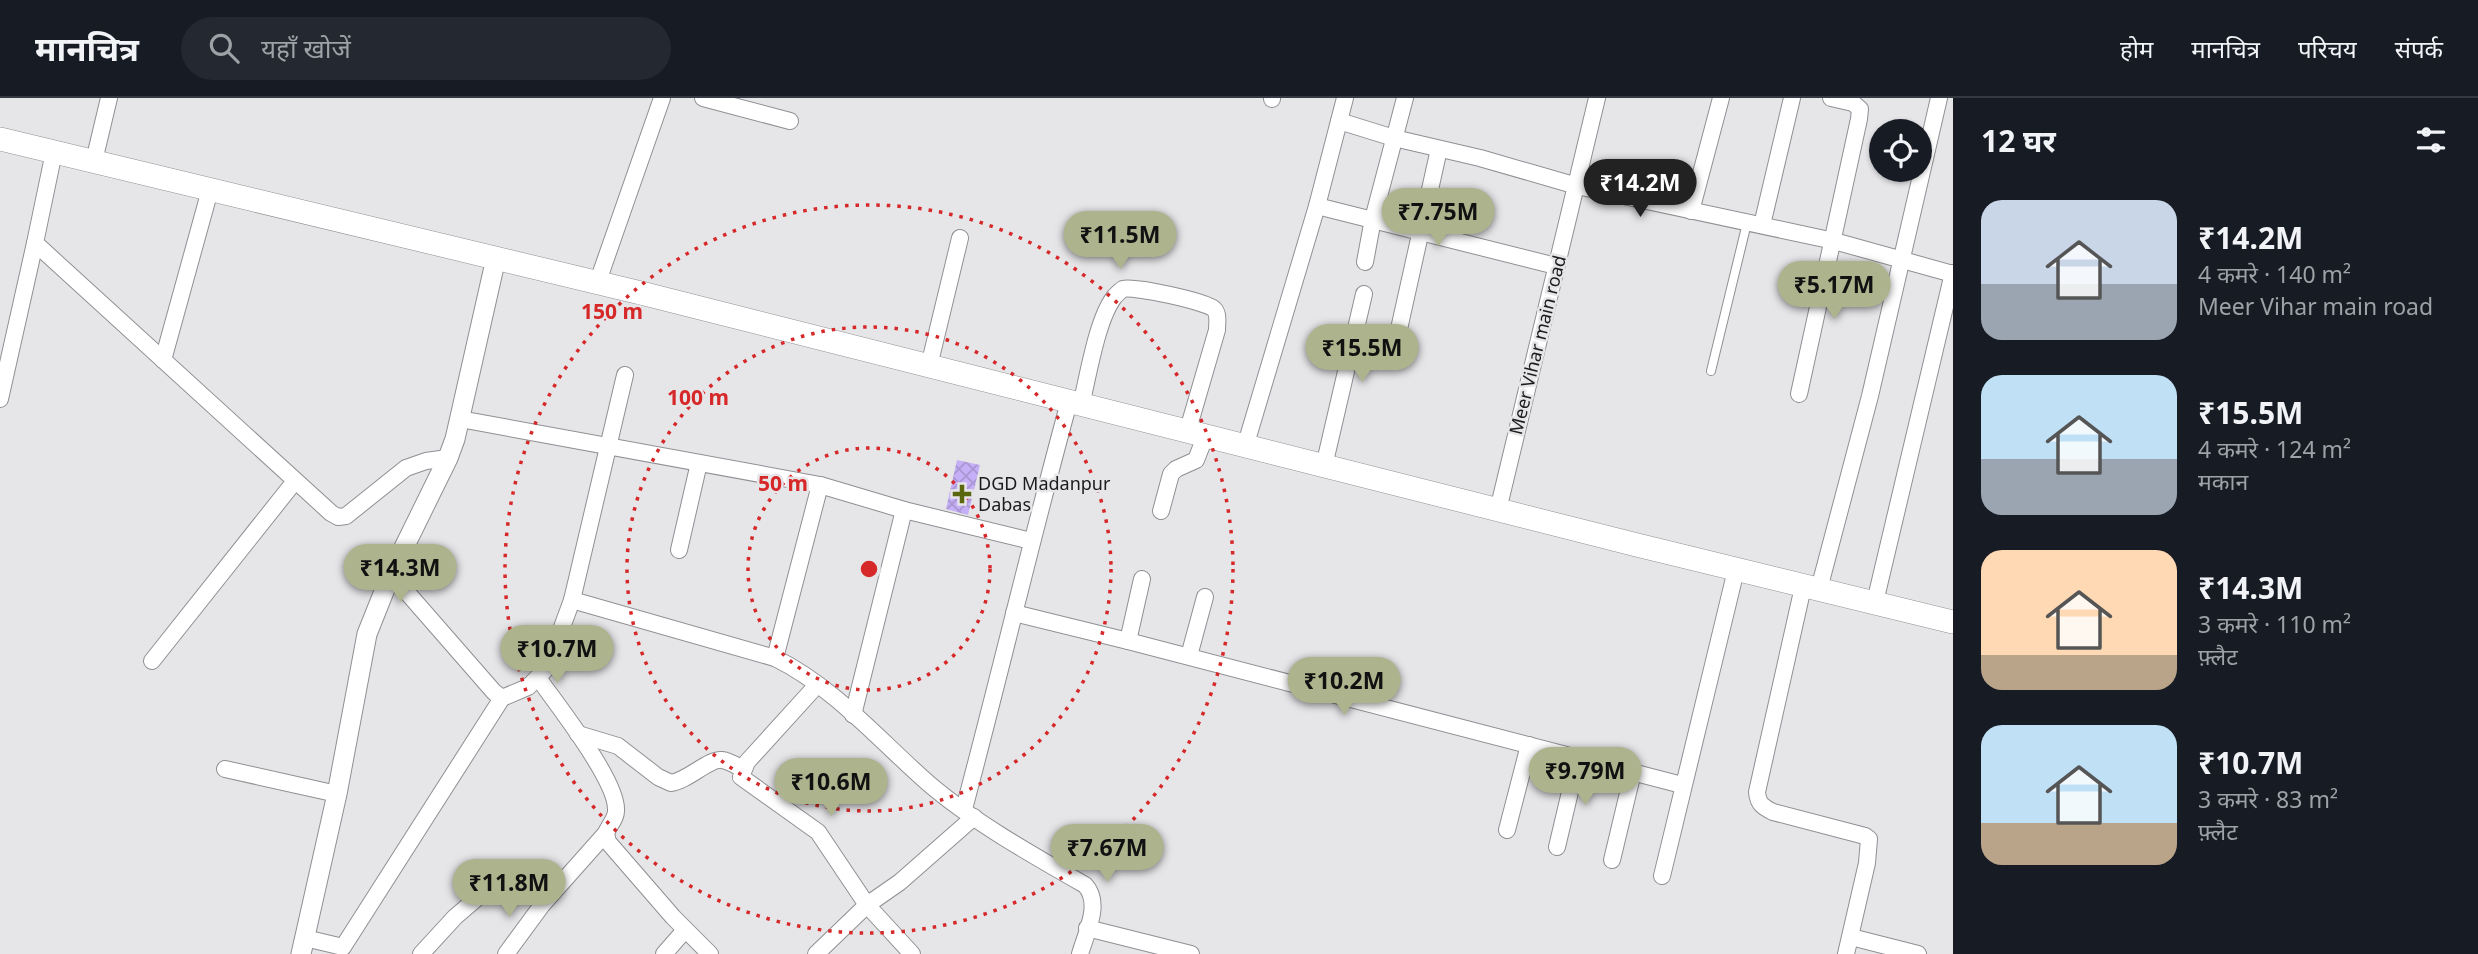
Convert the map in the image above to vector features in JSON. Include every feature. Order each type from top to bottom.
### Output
[{"type":"main road","points":[[0,139],[645,294],[1196,435],[1953,622]]},
{"type":"street","points":[[94,161],[109,98]]},
{"type":"street","points":[[597,284],[662,98]]},
{"type":"street","points":[[703,98],[790,121]]},
{"type":"street","points":[[1245,447],[1317,206],[1345,98]]},
{"type":"street","points":[[1365,262],[1373,219],[1405,98]]},
{"type":"street","name":"Meer Vihar main road","points":[[1498,510],[1597,98]]},
{"type":"street","points":[[1690,211],[1721,98]]},
{"type":"street","points":[[1754,224],[1792,98]]},
{"type":"street","points":[[1799,394],[1834,241],[1860,108],[1853,103],[1831,98]]},
{"type":"street","points":[[1846,954],[1867,863],[1869,839],[1773,812],[1758,801],[1757,792],[1902,258],[1939,98]]},
{"type":"street","points":[[1339,121],[1577,186],[1834,241],[1953,274],[1875,602]]},
{"type":"street","points":[[1397,338],[1439,149]]},
{"type":"street","points":[[0,399],[54,152]]},
{"type":"street","points":[[163,360],[210,190]]},
{"type":"street","points":[[1317,206],[1556,266]]},
{"type":"street","points":[[929,366],[960,238]]},
{"type":"street","points":[[35,243],[295,481],[338,517],[346,516],[406,468],[426,461],[448,458]]},
{"type":"street","points":[[496,258],[460,419],[448,458],[391,574],[368,634],[337,794],[303,946],[349,950],[502,698],[528,687],[539,679],[547,668],[572,600],[625,375]]},
{"type":"street","points":[[816,954],[867,905],[900,882],[969,813],[1031,541],[1107,308],[1124,289],[1151,291],[1189,300],[1213,308],[1217,314],[1217,330],[1196,435],[1196,460],[1175,469],[1171,474],[1161,511]]},
{"type":"street","points":[[1324,466],[1364,294]]},
{"type":"street","points":[[460,419],[820,485],[904,510],[1031,541]]},
{"type":"street","points":[[680,550],[699,463]]},
{"type":"street","points":[[152,661],[295,481]]},
{"type":"street","points":[[775,658],[820,485]]},
{"type":"street","points":[[853,715],[904,510]]},
{"type":"street","points":[[1662,876],[1736,570]]},
{"type":"street","points":[[391,574],[502,698]]},
{"type":"street","points":[[1128,641],[1142,579]]},
{"type":"street","points":[[1189,656],[1205,597]]},
{"type":"street","points":[[572,600],[775,658],[802,671],[930,785],[1090,891],[1094,901],[1080,954]]},
{"type":"street","points":[[1014,613],[1682,785]]},
{"type":"street","points":[[506,954],[541,905],[606,833],[617,808],[589,748],[539,679]]},
{"type":"street","points":[[817,685],[743,769],[741,777],[818,832],[867,905],[912,954]]},
{"type":"street","points":[[578,734],[618,746],[658,777],[671,783],[685,779],[718,760],[725,760],[743,769]]},
{"type":"street","points":[[1507,830],[1529,745]]},
{"type":"street","points":[[1557,848],[1578,758]]},
{"type":"street","points":[[225,769],[337,794]]},
{"type":"street","points":[[1612,860],[1633,772]]},
{"type":"street","points":[[606,833],[614,850],[710,954]]},
{"type":"street","points":[[421,954],[484,892]]},
{"type":"street","points":[[1087,928],[1191,954]]},
{"type":"street","points":[[664,954],[685,929]]},
{"type":"street","points":[[1850,937],[1918,954]]},
{"type":"lane","points":[[1711,370],[1754,224]]},
{"type":"building","points":[[957,460],[980,465],[968,515],[946,509]]},
{"type":"place","name":"DGD Madanpur Dabas","points":[[962,494]]}]
